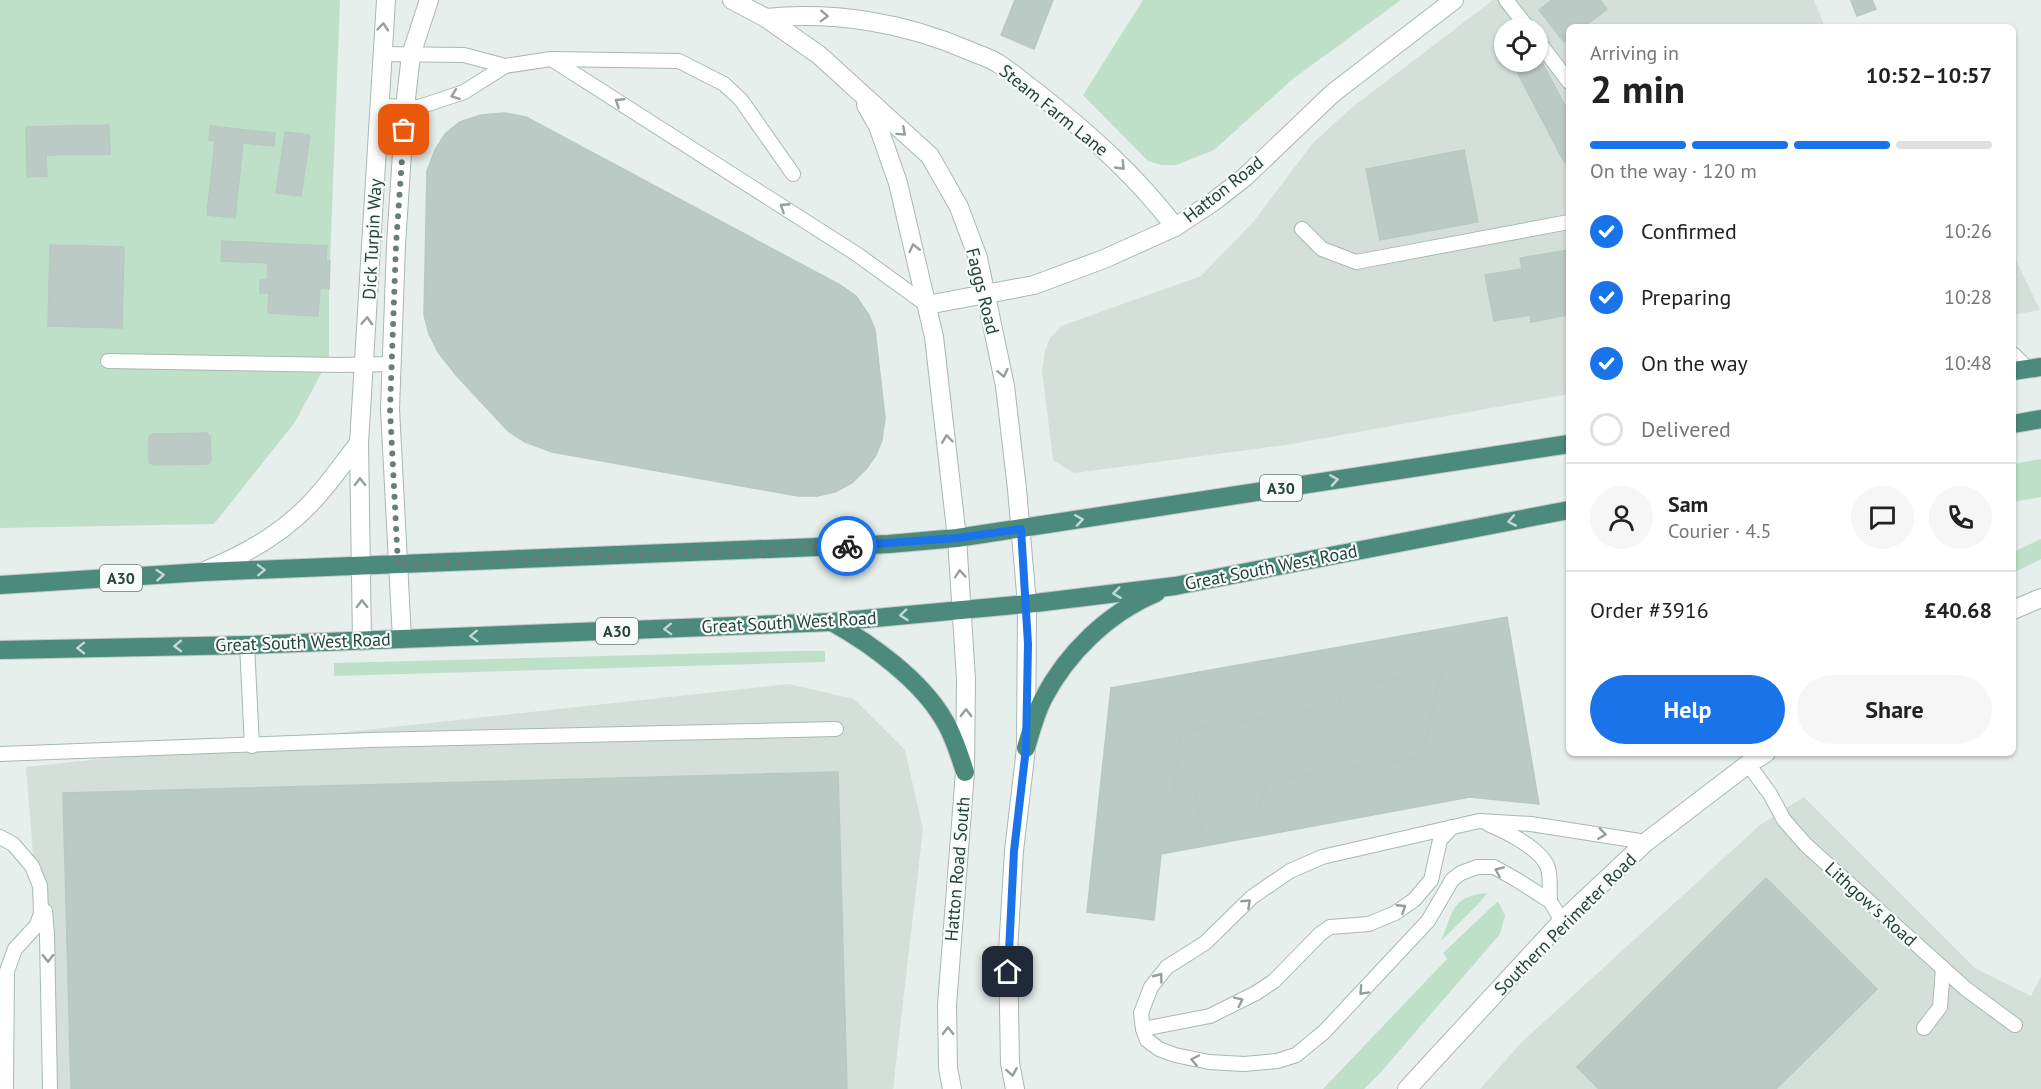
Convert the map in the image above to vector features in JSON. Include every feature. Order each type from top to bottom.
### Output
[{"type":"highway","points":[[2016,423],[2041,419]]},
{"type":"highway","name":"A30","points":[[0,585],[203,572],[889,544],[957,538],[1566,444]]},
{"type":"highway","name":"Great South West Road","points":[[0,650],[248,645],[832,622],[1027,604],[1175,586],[1566,511]]},
{"type":"highway","points":[[1026,748],[1042,700],[1053,682],[1086,641],[1119,612],[1175,586]]},
{"type":"highway","points":[[832,622],[872,648],[922,692],[943,717],[954,738],[965,772]]},
{"type":"street","name":"Dick Turpin Way","points":[[361,566],[359,442],[386,0]]},
{"type":"street","name":"Dick Turpin Way","points":[[402,639],[390,409],[396,245],[405,107],[411,55],[429,0]]},
{"type":"street","name":"Faggs Road","points":[[732,0],[766,18],[819,55],[930,156],[959,207],[978,258],[1005,387],[1027,604]]},
{"type":"street","name":"Hatton Road","points":[[927,305],[1034,285],[1104,259],[1175,227],[1245,177],[1334,93],[1454,0]]},
{"type":"street","name":"Steam Farm Lane","points":[[766,18],[792,15],[830,16],[868,22],[940,38],[998,63],[1056,108],[1116,161],[1160,206],[1175,227]]},
{"type":"street","name":"Faggs Road","points":[[859,93],[878,126],[898,183],[927,305],[938,367],[957,538]]},
{"type":"street","points":[[203,572],[237,558],[291,522],[310,504],[359,442]]},
{"type":"street","name":"Hatton Road South","points":[[952,1089],[948,1068],[947,1005],[965,772],[965,648],[957,538]]},
{"type":"street","points":[[361,566],[362,641]]},
{"type":"street","points":[[2016,609],[2041,598]]},
{"type":"street","points":[[1015,1089],[1010,1063],[1008,951],[1014,851],[1026,748],[1027,604]]},
{"type":"street","name":"Southern Perimeter Road","points":[[1407,1089],[1562,921],[1646,842],[1762,756]]},
{"type":"lane","points":[[1506,0],[1520,18]]},
{"type":"lane","points":[[381,54],[464,55],[505,66]]},
{"type":"lane","points":[[1548,54],[1566,78]]},
{"type":"lane","points":[[380,106],[419,107],[464,92],[505,66],[551,58],[679,61],[724,84],[741,100],[793,174]]},
{"type":"lane","points":[[551,58],[858,255],[927,305]]},
{"type":"lane","points":[[1302,229],[1323,249],[1356,262],[1566,223]]},
{"type":"lane","points":[[2016,357],[2027,369]]},
{"type":"lane","points":[[108,361],[391,364]]},
{"type":"lane","points":[[248,645],[252,746]]},
{"type":"lane","points":[[0,754],[370,740],[836,729]]},
{"type":"lane","name":"Lithgow's Road","points":[[1748,765],[1770,794],[1784,820],[1806,846],[1966,989],[2015,1025]]},
{"type":"lane","points":[[1479,821],[1508,834],[1540,854],[1548,867],[1550,901],[1562,921]]},
{"type":"lane","points":[[1550,901],[1494,867],[1477,867],[1461,873],[1452,880],[1428,921],[1324,1032],[1296,1055],[1277,1061],[1244,1064],[1209,1062],[1175,1055],[1159,1049],[1147,1040],[1143,1029],[1141,1013],[1151,987],[1167,967],[1205,943],[1252,897],[1290,871],[1322,857],[1479,821],[1531,824],[1646,842]]},
{"type":"lane","points":[[1143,1029],[1210,1016],[1256,993],[1274,981],[1320,934],[1330,927],[1379,921],[1414,900],[1431,880],[1440,840],[1452,826]]},
{"type":"lane","points":[[0,835],[13,844],[32,866],[40,886],[41,913],[37,925],[15,949],[7,971],[6,1089]]},
{"type":"lane","points":[[0,835],[15,841],[34,865],[43,885],[47,935],[50,1089]]},
{"type":"lane","points":[[1923,1028],[1940,1006],[1943,968]]},
{"type":"shaded area","points":[[1493,0],[1814,0],[1824,24],[1566,24],[1566,395],[1286,445],[1074,473],[1053,460],[1042,370],[1050,338],[1061,326],[1201,276],[1254,221],[1313,143],[1350,109]]},
{"type":"shaded area","points":[[2016,260],[2040,310],[2016,314]]},
{"type":"shaded area","points":[[789,684],[854,699],[905,750],[923,829],[893,1089],[52,1089],[26,767]]},
{"type":"shaded area","points":[[1804,797],[1975,968],[2031,996],[2041,977],[2041,1089],[1480,1089],[1522,1042],[1760,825]]},
{"type":"green space","points":[[0,0],[340,0],[329,289],[329,359],[295,422],[214,524],[0,528]]},
{"type":"green space","points":[[1143,0],[1401,0],[1294,78],[1214,150],[1176,165],[1161,165],[1148,161],[1083,95]]},
{"type":"green space","points":[[2041,459],[2041,497],[2016,501],[2016,463]]},
{"type":"green space","points":[[2041,539],[2041,559],[2016,572],[2016,551]]},
{"type":"green space","points":[[825,651],[825,662],[334,676],[334,663]]},
{"type":"green space","points":[[1487,893],[1441,941],[1451,914],[1460,902],[1475,895]]},
{"type":"green space","points":[[1498,901],[1505,916],[1500,934],[1381,1072],[1364,1089],[1323,1089],[1447,959],[1443,953]]},
{"type":"building","points":[[1015,0],[1053,0],[1034,49],[1001,35]]},
{"type":"building","points":[[1552,0],[1600,0],[1607,9],[1587,24],[1566,24],[1566,40],[1564,42],[1548,22],[1548,18],[1545,18],[1539,10]]},
{"type":"building","points":[[1872,0],[1876,9],[1857,16],[1851,1]]},
{"type":"building","points":[[1517,72],[1547,72],[1566,107],[1566,162],[1564,162]]},
{"type":"building","points":[[505,113],[526,117],[840,285],[856,296],[869,315],[875,330],[885,418],[882,440],[876,455],[852,483],[835,492],[817,496],[798,496],[552,452],[525,442],[508,431],[438,352],[429,334],[424,315],[427,171],[435,150],[445,134],[460,122],[481,115]]},
{"type":"building","points":[[109,125],[110,154],[46,155],[47,176],[27,177],[26,127]]},
{"type":"building","points":[[210,126],[275,133],[274,146],[243,143],[235,218],[207,215],[215,141],[209,140]]},
{"type":"building","points":[[285,132],[310,135],[301,196],[276,193]]},
{"type":"building","points":[[1464,150],[1478,222],[1380,240],[1366,169]]},
{"type":"building","points":[[222,241],[327,246],[326,261],[330,261],[329,289],[320,288],[318,316],[268,313],[269,293],[260,293],[260,280],[267,280],[268,263],[221,261]]},
{"type":"building","points":[[50,245],[124,247],[122,328],[48,326]]},
{"type":"building","points":[[1566,250],[1566,316],[1531,322],[1530,315],[1494,321],[1485,275],[1522,269],[1520,258]]},
{"type":"building","points":[[207,433],[210,436],[211,461],[208,464],[153,465],[149,462],[149,437],[152,434]]},
{"type":"building","points":[[1507,617],[1539,804],[1470,797],[1161,854],[1154,920],[1087,912],[1111,688]]},
{"type":"building","points":[[1441,673],[1422,757],[1267,781],[1257,812],[1274,822],[1276,833],[1204,845],[1194,787],[1174,791],[1181,731],[1342,706],[1338,687]]},
{"type":"building","points":[[838,772],[847,1089],[71,1089],[63,793]]},
{"type":"building","points":[[1766,878],[1877,989],[1776,1089],[1599,1089],[1577,1067]]},
{"type":"way so far","points":[[404,130],[396,245],[390,409],[398,565],[847,546]]},
{"type":"route","points":[[847,546],[957,538],[1021,529],[1028,644],[1026,748],[1014,851],[1008,972]]}]
